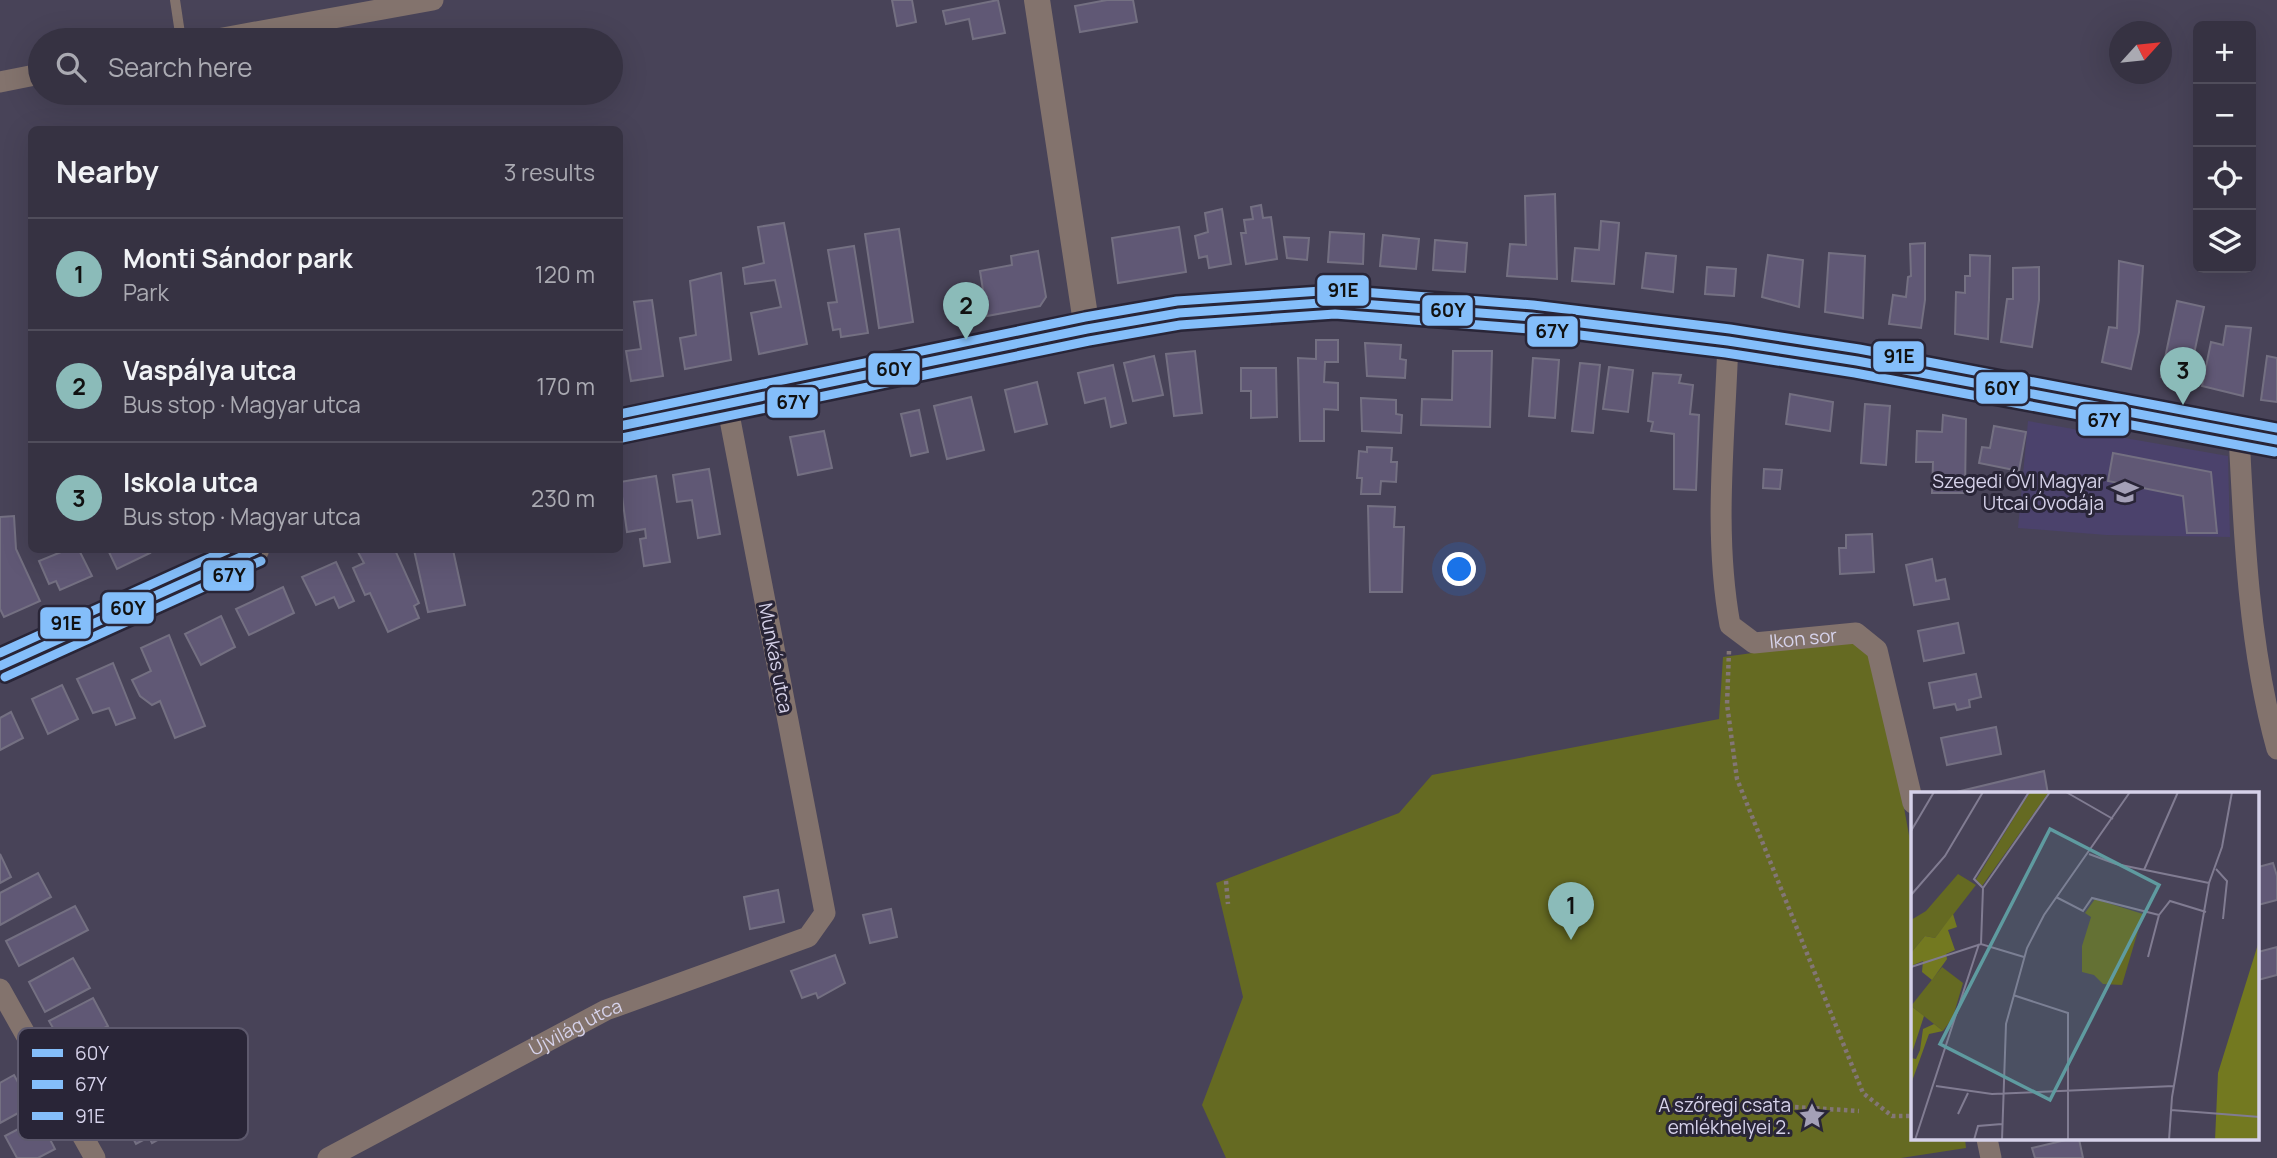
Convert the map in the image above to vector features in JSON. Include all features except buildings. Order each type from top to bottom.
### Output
[{"type":"street","points":[[278,28],[433,0]]},
{"type":"street","points":[[1037,0],[1087,329]]},
{"type":"street","points":[[0,82],[28,76]]},
{"type":"street","points":[[623,425],[1087,329],[1179,313],[1335,302],[1520,316],[1728,341],[1857,361],[2277,440]]},
{"type":"street","points":[[1728,341],[1721,529],[1724,595],[1730,625]]},
{"type":"street","name":"Munkás utca","points":[[727,404],[825,913]]},
{"type":"street","points":[[2239,433],[2244,522],[2258,646],[2266,708],[2277,749]]},
{"type":"street","points":[[0,666],[249,553]]},
{"type":"street","name":"Ikon sor","points":[[1730,625],[1754,643],[1856,633],[1877,650],[1911,794]]},
{"type":"street","name":"Újvilág utca","points":[[328,1158],[606,1010],[808,937],[825,913]]},
{"type":"street","points":[[0,989],[22,1028]]},
{"type":"street","points":[[85,1140],[95,1158]]},
{"type":"street","points":[[1987,1140],[1991,1158]]},
{"type":"lane","points":[[175,0],[179,28]]},
{"type":"path","points":[[1730,625],[1727,705],[1737,779],[1863,1093],[1892,1116],[1911,1116]]},
{"type":"path","points":[[1226,881],[1228,904]]},
{"type":"path","points":[[1795,1107],[1859,1111]]},
{"type":"shaded area","name":"Szegedi ÓVI Magyar Utcai Óvodája","points":[[2028,421],[2228,456],[2230,537],[2106,535],[2018,528]]},
{"type":"green space","points":[[1847,640],[1868,653],[1880,676],[1911,846],[1911,1140],[1965,1140],[1966,1148],[1901,1158],[1226,1158],[1202,1105],[1243,997],[1216,883],[1399,813],[1432,775],[1719,719],[1723,657]]},
{"type":"transit line","name":"91E","points":[[623,413],[1085,317],[1177,301],[1336,290],[1533,305],[1730,329],[1859,349],[2277,428]]},
{"type":"transit line","name":"60Y","points":[[623,425],[1087,329],[1179,313],[1335,302],[1532,317],[1728,341],[1857,361],[2277,440]]},
{"type":"transit line","name":"67Y","points":[[623,438],[1089,341],[1180,325],[1335,314],[1531,329],[1726,353],[1855,373],[2275,452]]},
{"type":"transit line","name":"91E","points":[[0,653],[220,553]]},
{"type":"transit line","name":"60Y","points":[[0,666],[249,553]]},
{"type":"transit line","name":"67Y","points":[[5,677],[261,561]]},
{"type":"place","name":"Vaspálya utca","points":[[966,340]]},
{"type":"place","name":"Iskola utca","points":[[2183,405]]},
{"type":"place","name":"Szegedi ÓVI Magyar Utcai Óvodája","points":[[2125,492]]},
{"type":"place","name":"Monti Sándor park","points":[[1571,940]]},
{"type":"place","name":"A szőregi csata emlékhelyei 2.","points":[[1812,1116]]}]
